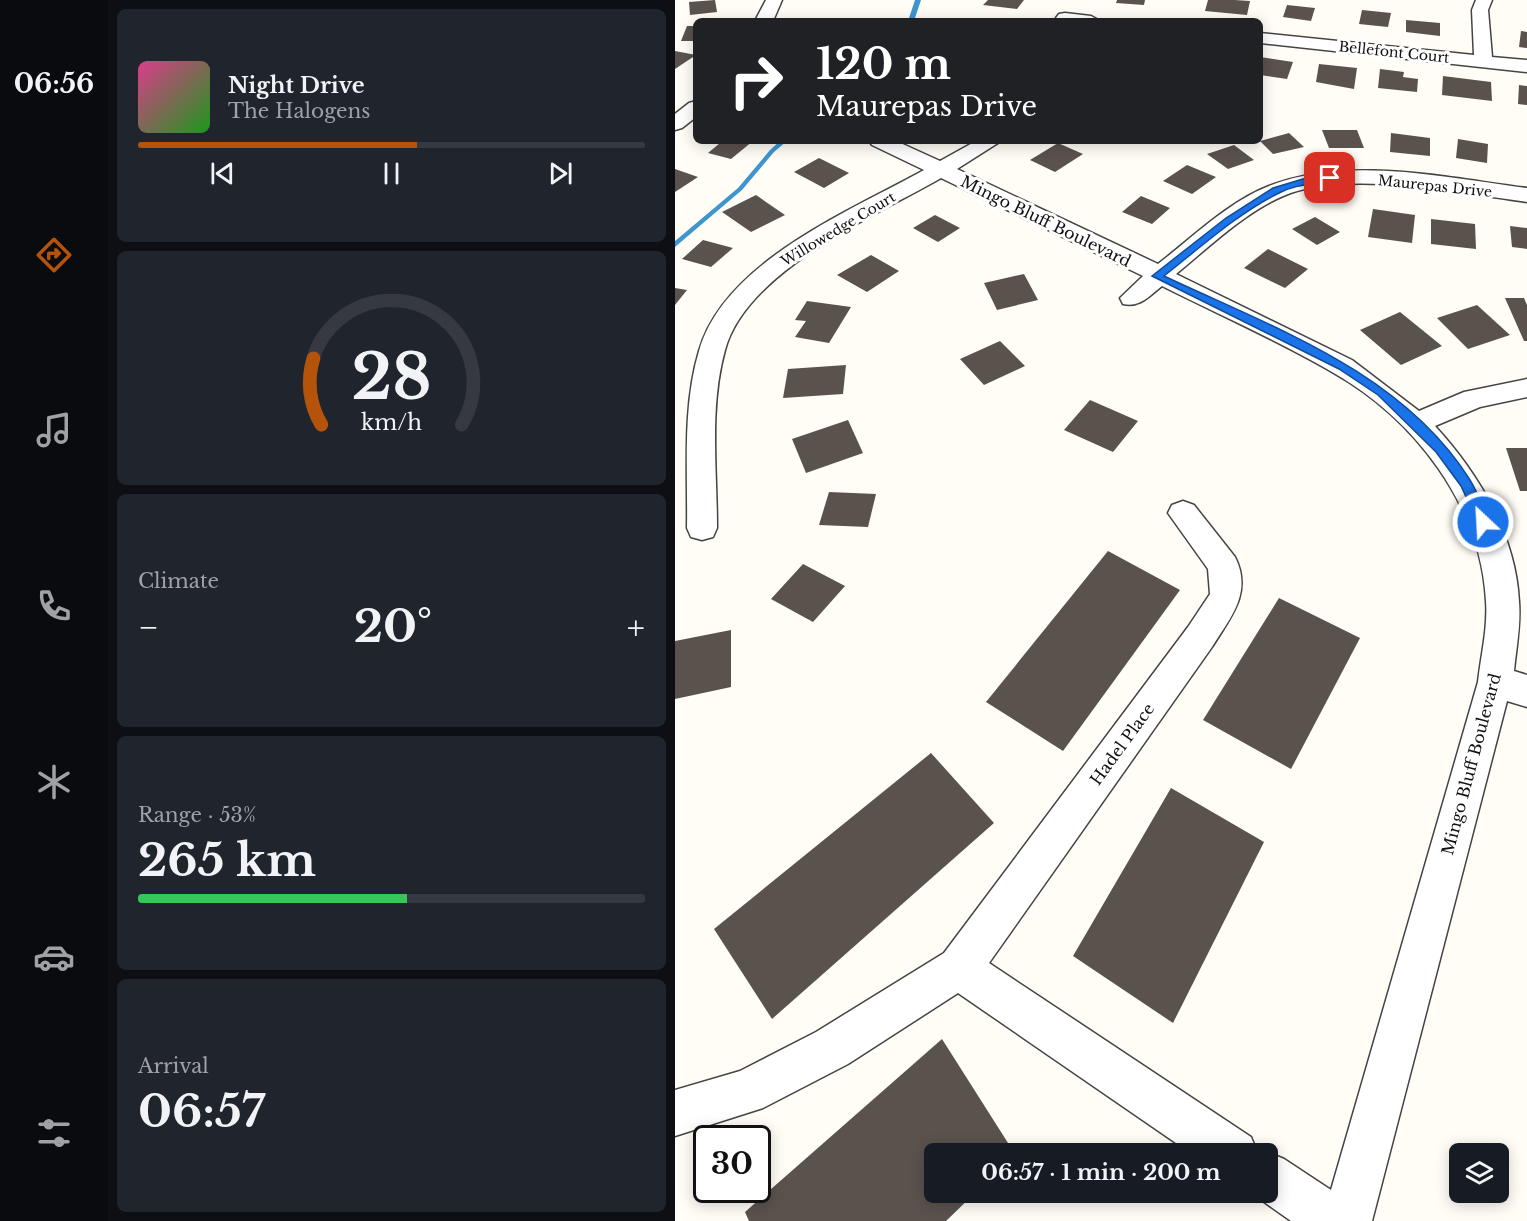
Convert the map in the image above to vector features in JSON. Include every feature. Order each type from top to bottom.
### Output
[{"type":"street","points":[[765,18],[774,0]]},
{"type":"street","points":[[1065,18],[1074,0]]},
{"type":"street","points":[[1483,61],[1480,10],[1484,0]]},
{"type":"street","name":"Bellefont Court","points":[[1263,38],[1527,66]]},
{"type":"street","points":[[675,124],[691,101]]},
{"type":"street","name":"Mingo Bluff Boulevard","points":[[886,144],[1343,366],[1382,392],[1440,449],[1466,484],[1492,540],[1503,603],[1511,686],[1347,1221]]},
{"type":"street","name":"Willowedge Court","points":[[702,528],[705,390],[713,348],[725,322],[776,265],[799,249],[986,144]]},
{"type":"street","name":"Maurepas Drive","points":[[1132,298],[1157,276],[1254,204],[1276,190],[1303,182],[1330,178],[1376,179],[1527,195]]},
{"type":"street","points":[[1416,423],[1474,399],[1527,388]]},
{"type":"street","name":"Hadel Place","points":[[675,1113],[747,1092],[832,1048],[959,968],[1200,637],[1226,596],[1224,566],[1183,513]]},
{"type":"street","points":[[959,968],[1218,1143]]},
{"type":"street","points":[[1278,1183],[1334,1221]]},
{"type":"building","points":[[715,0],[717,12],[690,15],[689,2]]},
{"type":"building","points":[[988,0],[1024,0],[1017,9],[983,5]]},
{"type":"building","points":[[1117,0],[1145,0],[1144,5],[1116,3]]},
{"type":"building","points":[[1208,0],[1250,1],[1247,15],[1205,11]]},
{"type":"building","points":[[1287,5],[1315,8],[1311,21],[1283,17]]},
{"type":"building","points":[[1362,10],[1391,13],[1388,27],[1359,24]]},
{"type":"building","points":[[1406,20],[1440,23],[1440,36],[1406,32]]},
{"type":"building","points":[[687,26],[693,26],[693,41],[681,41]]},
{"type":"building","points":[[1521,31],[1527,32],[1527,48],[1519,47]]},
{"type":"building","points":[[675,51],[693,54],[693,57],[675,69]]},
{"type":"building","points":[[1263,57],[1293,62],[1287,79],[1263,75]]},
{"type":"building","points":[[1319,64],[1357,68],[1354,89],[1316,82]]},
{"type":"building","points":[[1380,69],[1404,72],[1403,77],[1418,79],[1417,92],[1378,88]]},
{"type":"building","points":[[1443,76],[1491,82],[1492,101],[1442,95]]},
{"type":"building","points":[[1519,85],[1527,86],[1527,105],[1518,104]]},
{"type":"building","points":[[1322,130],[1357,130],[1364,148],[1329,148]]},
{"type":"building","points":[[1289,133],[1304,147],[1273,154],[1263,144],[1263,140]]},
{"type":"building","points":[[1391,133],[1430,138],[1430,156],[1390,152]]},
{"type":"building","points":[[1458,139],[1488,144],[1487,163],[1456,158]]},
{"type":"building","points":[[719,144],[749,144],[731,159],[708,153]]},
{"type":"building","points":[[1056,144],[1083,154],[1055,172],[1030,160]]},
{"type":"building","points":[[1234,145],[1254,160],[1228,169],[1207,154]]},
{"type":"building","points":[[819,158],[849,173],[824,188],[794,172]]},
{"type":"building","points":[[1187,165],[1216,177],[1192,194],[1163,181]]},
{"type":"building","points":[[675,169],[698,177],[675,192]]},
{"type":"building","points":[[756,195],[785,215],[751,232],[722,212]]},
{"type":"building","points":[[1141,196],[1170,208],[1152,224],[1122,212]]},
{"type":"building","points":[[1373,209],[1415,215],[1412,243],[1368,237]]},
{"type":"building","points":[[935,215],[960,228],[938,242],[913,228]]},
{"type":"building","points":[[1315,217],[1340,232],[1317,245],[1292,229]]},
{"type":"building","points":[[1431,219],[1475,224],[1476,249],[1431,244]]},
{"type":"building","points":[[1510,226],[1527,228],[1527,249],[1512,247]]},
{"type":"building","points":[[703,240],[733,248],[711,267],[682,259]]},
{"type":"building","points":[[1268,249],[1308,269],[1285,288],[1244,268]]},
{"type":"building","points":[[871,255],[899,271],[867,292],[837,275]]},
{"type":"building","points":[[1024,274],[1038,300],[997,310],[984,283]]},
{"type":"building","points":[[675,288],[687,290],[675,305]]},
{"type":"building","points":[[1505,298],[1524,298],[1527,305],[1527,341],[1524,341]]},
{"type":"building","points":[[807,301],[851,307],[829,343],[795,337],[806,321],[795,320]]},
{"type":"building","points":[[1477,305],[1510,335],[1468,349],[1437,318]]},
{"type":"building","points":[[1400,312],[1442,346],[1401,365],[1360,330]]},
{"type":"building","points":[[1000,341],[1025,366],[984,385],[960,359]]},
{"type":"building","points":[[846,365],[843,394],[783,398],[788,369]]},
{"type":"building","points":[[1090,400],[1138,421],[1113,452],[1064,430]]},
{"type":"building","points":[[848,420],[863,453],[806,473],[792,439]]},
{"type":"building","points":[[1506,448],[1527,448],[1527,491],[1520,491]]},
{"type":"building","points":[[829,492],[876,494],[868,527],[819,525]]},
{"type":"building","points":[[1108,551],[1180,590],[1063,751],[986,702]]},
{"type":"building","points":[[803,564],[845,586],[813,622],[771,599]]},
{"type":"building","points":[[1279,598],[1360,638],[1291,769],[1203,720]]},
{"type":"building","points":[[731,630],[731,687],[675,699],[675,641]]},
{"type":"building","points":[[931,753],[994,823],[772,1019],[714,929]]},
{"type":"building","points":[[1171,788],[1264,842],[1173,1023],[1073,956]]},
{"type":"building","points":[[942,1039],[1008,1143],[924,1143],[924,1203],[965,1203],[946,1221],[749,1221],[745,1212],[755,1203],[771,1203],[771,1189]]},
{"type":"waterway","points":[[912,18],[918,0]]},
{"type":"waterway","points":[[675,245],[740,189],[780,144]]},
{"type":"route","points":[[1330,178],[1303,182],[1276,190],[1230,220],[1157,276],[1343,366],[1382,392],[1440,449],[1466,484],[1483,522]]}]
